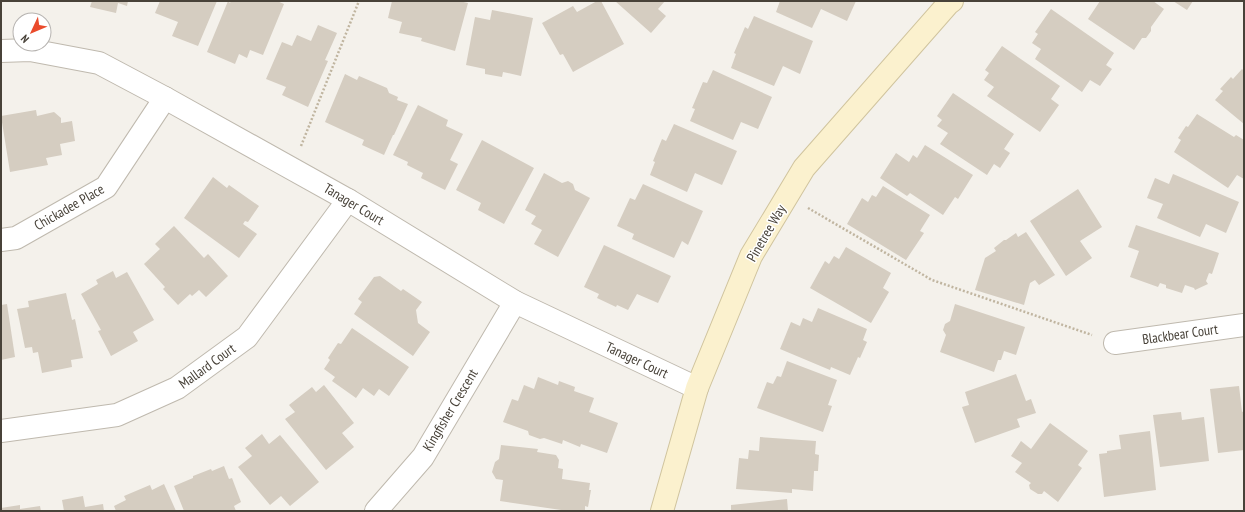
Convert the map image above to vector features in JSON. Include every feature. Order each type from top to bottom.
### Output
[{"type":"street","name":"Pinetree Way","points":[[662,511],[697,388],[751,256],[804,168],[952,1]]},
{"type":"street","name":"Tanager Court","points":[[1,51],[30,50],[98,64],[165,98],[348,200],[515,302],[697,388]]},
{"type":"street","name":"Chickadee Place","points":[[1,240],[16,238],[106,187],[165,98]]},
{"type":"street","name":"Mallard Court","points":[[1,431],[117,415],[177,388],[247,337],[348,200]]},
{"type":"street","name":"Kingfisher Crescent","points":[[376,511],[423,457],[515,302]]},
{"type":"street","name":"Blackbear Court","points":[[1115,343],[1244,325]]},
{"type":"path","points":[[287,166],[298,154],[359,1]]},
{"type":"path","points":[[787,196],[932,280],[1115,343]]},
{"type":"building","points":[[92,1],[128,1],[127,6],[118,3],[116,13],[90,7]]},
{"type":"building","points":[[160,1],[217,1],[198,46],[172,36],[178,22],[155,13]]},
{"type":"building","points":[[228,1],[230,3],[231,1],[277,1],[284,4],[263,55],[250,50],[247,58],[239,54],[235,64],[207,52]]},
{"type":"building","points":[[392,1],[459,1],[468,3],[455,51],[421,41],[422,38],[399,33],[402,22],[388,18]]},
{"type":"building","points":[[597,1],[601,1],[624,44],[573,72],[563,54],[560,55],[542,23],[573,6],[577,12]]},
{"type":"building","points":[[615,1],[665,1],[658,9],[666,16],[651,33]]},
{"type":"building","points":[[780,1],[856,1],[847,21],[821,9],[812,28],[776,12]]},
{"type":"building","points":[[1100,1],[1153,1],[1164,9],[1151,27],[1151,31],[1146,38],[1142,38],[1134,50],[1088,19]]},
{"type":"building","points":[[1173,1],[1193,1],[1187,10]]},
{"type":"building","points":[[1051,9],[1114,53],[1106,65],[1112,69],[1100,86],[1090,80],[1082,92],[1035,59],[1041,49],[1032,43],[1038,34],[1035,32]]},
{"type":"building","points":[[492,10],[533,18],[521,76],[503,72],[502,77],[485,74],[485,69],[466,65],[475,17],[490,20]]},
{"type":"building","points":[[754,16],[813,41],[800,74],[783,66],[774,86],[731,68],[736,54],[734,53],[745,27],[748,29]]},
{"type":"building","points":[[318,25],[337,33],[325,60],[328,61],[308,107],[282,95],[286,87],[266,79],[282,42],[292,46],[297,35],[311,41]]},
{"type":"building","points":[[1002,46],[1060,86],[1051,99],[1059,105],[1040,132],[987,96],[994,87],[984,80],[989,73],[985,70]]},
{"type":"building","points":[[1242,69],[1244,71],[1244,124],[1215,100],[1223,91],[1220,89],[1231,77],[1233,79]]},
{"type":"building","points":[[713,70],[772,97],[758,129],[741,122],[733,140],[690,121],[695,109],[692,108],[703,82],[707,83]]},
{"type":"building","points":[[345,74],[357,80],[359,76],[387,88],[389,93],[398,97],[397,100],[408,104],[384,155],[362,145],[364,140],[325,122]]},
{"type":"building","points":[[953,93],[1014,134],[1004,149],[1010,153],[1000,168],[994,164],[987,175],[940,144],[948,133],[937,126],[942,120],[937,116]]},
{"type":"building","points":[[418,105],[448,120],[446,126],[463,134],[450,160],[458,164],[445,190],[421,178],[423,173],[407,165],[408,162],[393,155]]},
{"type":"building","points":[[36,110],[37,116],[54,112],[61,118],[61,123],[72,121],[75,141],[60,144],[62,155],[46,158],[48,165],[10,172],[1,116]]},
{"type":"building","points":[[1197,114],[1234,137],[1236,135],[1244,140],[1244,179],[1237,175],[1228,188],[1174,152],[1181,140],[1178,138]]},
{"type":"building","points":[[674,124],[737,151],[722,185],[695,173],[687,192],[650,175],[655,162],[653,161],[662,139],[666,141]]},
{"type":"building","points":[[482,140],[534,168],[504,224],[478,210],[481,203],[456,190]]},
{"type":"building","points":[[925,145],[973,175],[958,199],[955,197],[943,215],[910,193],[907,196],[880,178],[896,153],[909,162],[913,155],[917,158]]},
{"type":"building","points":[[544,173],[562,183],[568,181],[573,184],[575,190],[590,198],[558,257],[534,244],[542,230],[531,224],[536,216],[525,210]]},
{"type":"building","points":[[1173,174],[1239,202],[1226,233],[1206,224],[1200,237],[1157,218],[1163,204],[1147,198],[1155,178],[1169,184]]},
{"type":"building","points":[[213,177],[227,188],[229,185],[259,206],[248,222],[245,221],[243,224],[257,234],[239,258],[184,218]]},
{"type":"building","points":[[643,184],[703,211],[688,245],[682,241],[674,258],[632,239],[634,234],[617,226],[630,198],[635,200]]},
{"type":"building","points":[[883,186],[930,215],[920,231],[924,233],[906,260],[847,224],[862,198],[868,202],[872,195],[876,197]]},
{"type":"building","points":[[1078,189],[1102,227],[1080,241],[1092,258],[1066,276],[1030,221]]},
{"type":"building","points":[[1136,225],[1219,253],[1212,274],[1209,273],[1206,281],[1208,284],[1195,290],[1194,288],[1185,285],[1182,293],[1166,288],[1166,285],[1160,283],[1158,287],[1130,277],[1139,251],[1128,247]]},
{"type":"building","points":[[174,226],[204,258],[208,254],[228,276],[206,297],[199,290],[192,296],[190,294],[178,305],[163,289],[165,287],[144,264],[160,249],[155,244]]},
{"type":"building","points":[[1026,232],[1055,275],[1039,285],[1035,280],[1030,283],[1024,305],[975,290],[985,258],[996,251],[994,248],[1004,240],[1016,233],[1018,237]]},
{"type":"building","points":[[604,245],[671,276],[658,303],[637,294],[628,310],[617,305],[616,307],[597,298],[599,294],[584,287]]},
{"type":"building","points":[[846,247],[891,273],[883,288],[889,292],[871,323],[810,288],[825,261],[829,264],[834,256],[839,259]]},
{"type":"building","points":[[113,271],[116,278],[127,272],[154,320],[133,332],[138,341],[111,356],[98,331],[101,330],[81,294],[98,284],[96,280]]},
{"type":"building","points":[[380,276],[401,291],[403,289],[422,302],[416,310],[418,323],[430,332],[413,356],[354,314],[362,302],[358,299],[374,277]]},
{"type":"building","points":[[66,293],[72,320],[75,319],[83,358],[71,360],[72,367],[42,373],[38,352],[33,353],[32,347],[25,348],[17,309],[29,307],[28,301]]},
{"type":"building","points":[[7,304],[15,357],[1,360],[1,305]]},
{"type":"building","points":[[955,304],[1025,327],[1016,355],[1004,351],[1001,360],[998,360],[994,372],[940,352],[946,335],[943,330],[945,324],[950,321]]},
{"type":"building","points":[[818,308],[867,329],[863,340],[867,342],[850,375],[831,367],[830,370],[780,349],[791,322],[800,326],[803,318],[812,322]]},
{"type":"building","points":[[352,328],[409,367],[389,396],[379,389],[374,396],[363,388],[356,398],[332,381],[335,377],[324,369],[330,360],[328,358],[338,343],[341,344]]},
{"type":"building","points":[[787,361],[837,380],[828,405],[832,406],[823,432],[757,408],[767,382],[773,384],[777,376],[781,377]]},
{"type":"building","points":[[1016,374],[1026,401],[1031,399],[1036,413],[1017,419],[1020,427],[975,443],[962,407],[969,405],[965,392]]},
{"type":"building","points":[[538,377],[558,385],[559,381],[575,387],[574,391],[594,398],[589,412],[618,423],[607,453],[581,444],[580,447],[563,440],[562,444],[544,438],[540,439],[529,435],[528,431],[503,422],[512,399],[518,401],[524,385],[534,389]]},
{"type":"building","points":[[324,385],[354,423],[342,433],[354,447],[326,470],[285,419],[295,412],[289,405],[312,387],[316,392]]},
{"type":"building","points":[[1239,386],[1242,412],[1244,411],[1244,450],[1218,453],[1210,389]]},
{"type":"building","points":[[1181,412],[1182,420],[1204,417],[1209,461],[1160,467],[1153,415]]},
{"type":"building","points":[[1050,423],[1088,451],[1078,465],[1082,468],[1058,502],[1044,491],[1042,494],[1038,494],[1030,489],[1029,485],[1031,483],[1015,472],[1022,463],[1011,456],[1021,441],[1031,449]]},
{"type":"building","points":[[1150,431],[1156,490],[1104,497],[1099,454],[1121,449],[1119,435]]},
{"type":"building","points":[[262,434],[269,444],[280,435],[319,482],[290,506],[281,496],[270,505],[238,467],[252,456],[245,448]]},
{"type":"building","points":[[760,437],[816,441],[815,454],[819,455],[818,471],[814,471],[813,491],[792,489],[792,493],[736,489],[739,458],[748,459],[749,450],[759,451]]},
{"type":"building","points":[[501,445],[538,449],[537,452],[556,455],[559,460],[558,468],[563,469],[562,479],[590,483],[589,490],[591,490],[588,507],[585,506],[585,511],[568,511],[500,501],[503,480],[496,479],[492,472],[495,462],[499,459]]},
{"type":"building","points":[[224,466],[229,479],[232,478],[241,502],[234,506],[236,511],[184,511],[174,486],[193,478],[193,476]]},
{"type":"building","points":[[164,484],[176,511],[116,511],[114,506],[126,500],[124,496],[150,485],[152,490]]},
{"type":"building","points":[[83,496],[85,507],[103,504],[104,511],[64,511],[62,500]]},
{"type":"building","points":[[787,499],[788,511],[731,511],[731,505]]},
{"type":"building","points":[[20,505],[20,509],[40,506],[41,511],[1,511],[1,508]]}]
